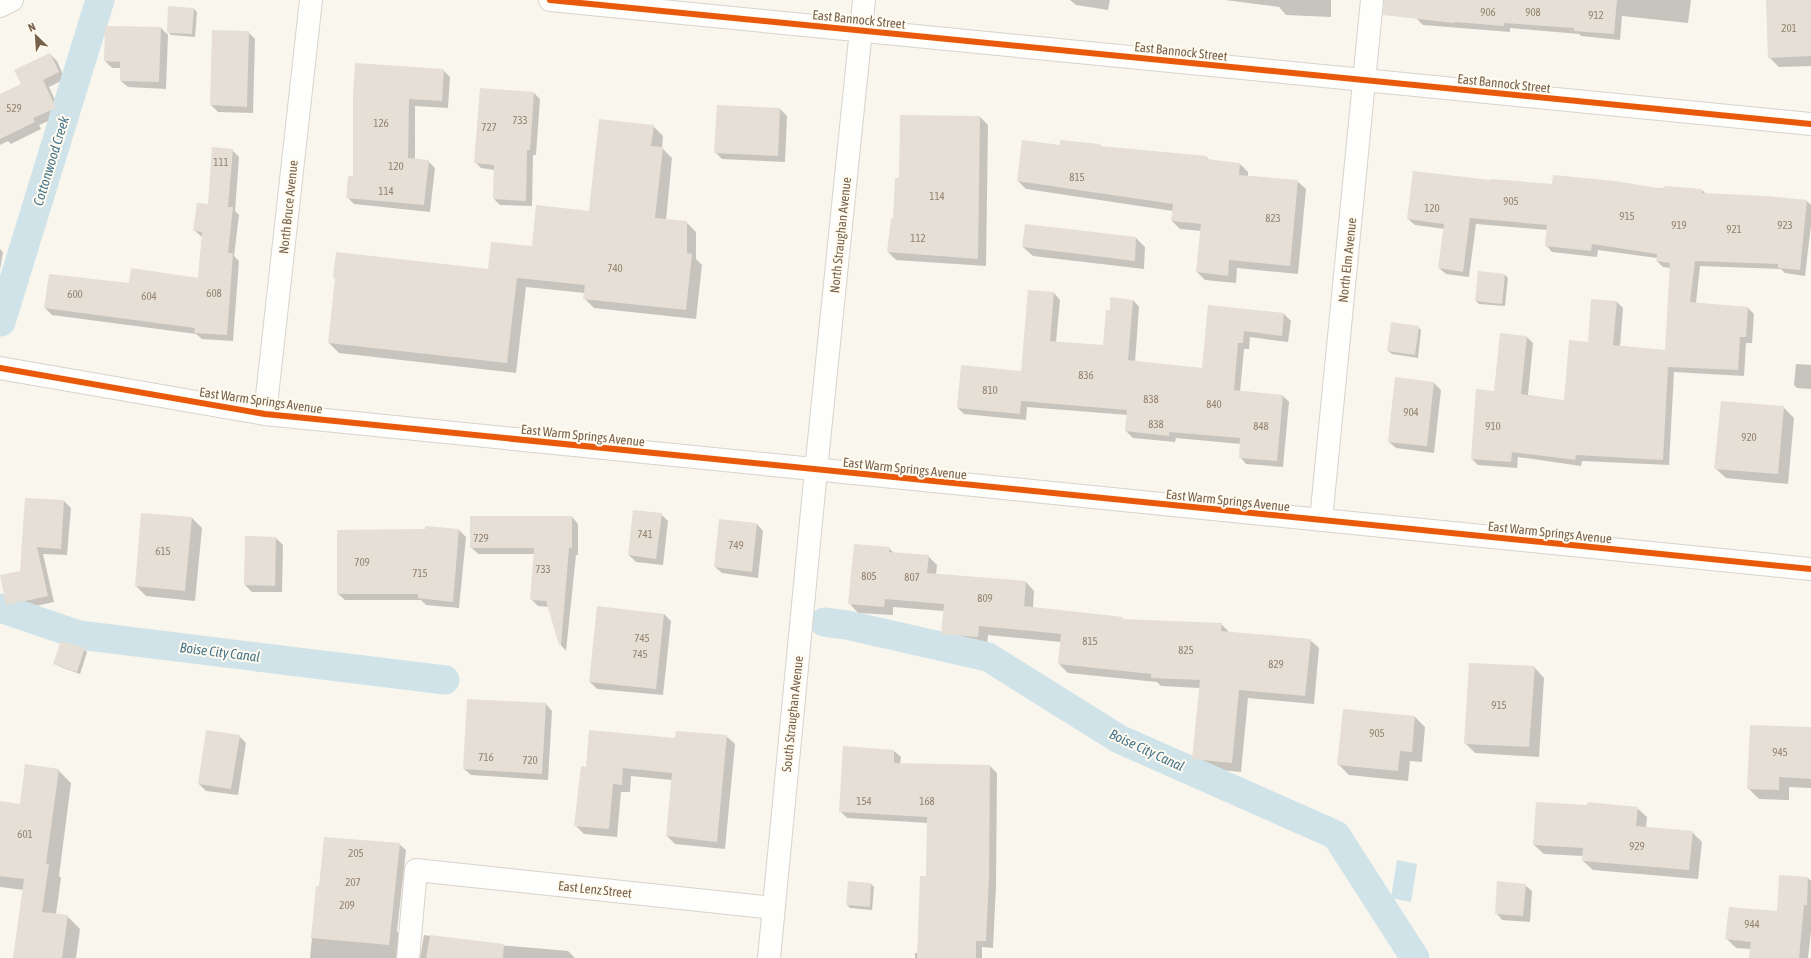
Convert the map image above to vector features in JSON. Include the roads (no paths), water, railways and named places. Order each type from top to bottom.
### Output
[{"type":"street","points":[[0,6],[12,0]]},
{"type":"street","name":"North Bruce Avenue","points":[[265,414],[311,0]]},
{"type":"street","name":"East Bannock Street","points":[[550,0],[1811,124]]},
{"type":"street","name":"North Straughan Avenue","points":[[816,470],[864,0]]},
{"type":"street","name":"North Elm Avenue","points":[[1321,520],[1372,0]]},
{"type":"street","name":"East Warm Springs Avenue","points":[[0,368],[265,414],[1811,569]]},
{"type":"street","name":"South Straughan Avenue","points":[[769,958],[816,470]]},
{"type":"street","name":"East Lenz Street","points":[[408,958],[416,870],[773,908]]},
{"type":"waterway","name":"Cottonwood Creek","points":[[1,322],[100,0]]},
{"type":"waterway","name":"Boise City Canal","points":[[0,608],[79,635],[445,680]]},
{"type":"waterway","name":"Boise City Canal","points":[[824,622],[847,625],[988,657],[1119,739],[1336,835],[1415,958]]}]
